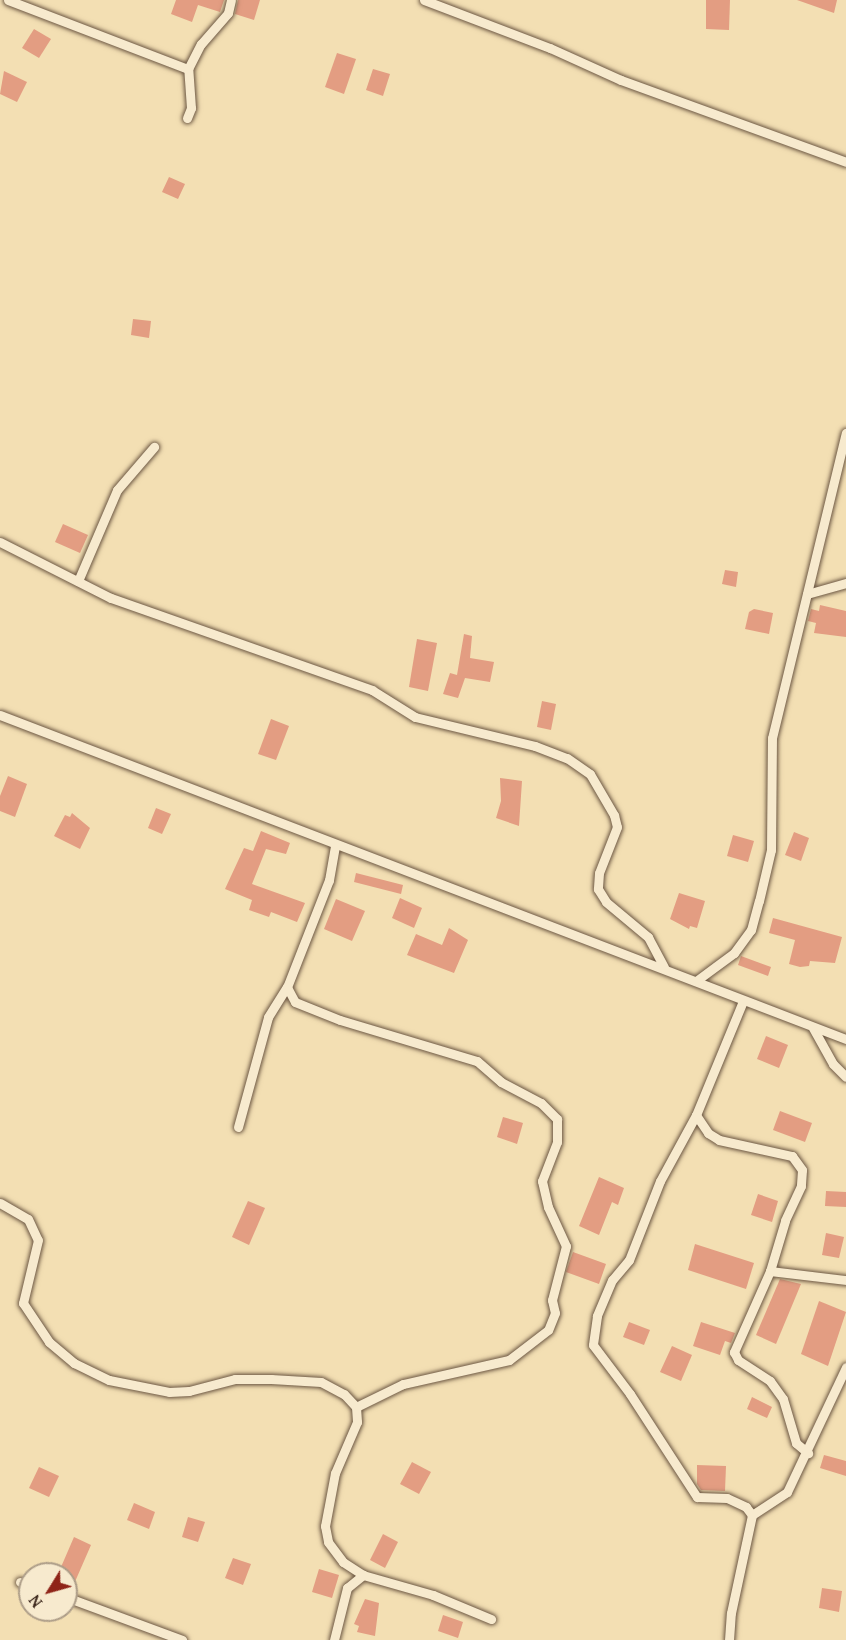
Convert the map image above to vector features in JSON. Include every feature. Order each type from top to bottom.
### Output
[{"type":"street","points":[[8,0],[188,69]]},
{"type":"street","points":[[187,118],[191,108],[188,69],[201,44],[228,13],[231,0]]},
{"type":"street","points":[[424,0],[550,48],[621,80],[846,162]]},
{"type":"street","points":[[696,981],[734,953],[751,930],[771,850],[772,738],[846,433]]},
{"type":"street","points":[[78,581],[117,490],[154,447]]},
{"type":"street","points":[[0,542],[78,581],[164,617],[255,646],[372,690],[415,717],[526,744],[567,758],[591,774],[614,815],[617,827],[599,873],[598,890],[606,902],[648,937],[664,966]]},
{"type":"street","points":[[807,594],[846,583]]},
{"type":"street","points":[[0,715],[334,846],[664,966],[743,1001],[846,1039]]},
{"type":"street","points":[[238,1126],[268,1017],[287,987],[329,880],[334,846]]},
{"type":"street","points":[[287,987],[296,1002],[314,1011],[477,1060],[501,1082],[541,1103],[557,1119],[557,1142],[542,1181],[548,1207],[566,1246],[548,1330],[509,1360],[403,1384],[356,1407]]},
{"type":"street","points":[[729,1640],[731,1613],[752,1515],[747,1507],[734,1501],[697,1497],[630,1394],[592,1345],[597,1316],[612,1280],[629,1260],[660,1181],[696,1115],[743,1001]]},
{"type":"street","points":[[813,1028],[833,1064],[846,1077]]},
{"type":"street","points":[[696,1115],[708,1133],[719,1140],[792,1156],[802,1170],[801,1186],[785,1221],[770,1271],[734,1352],[738,1360],[770,1381],[783,1399],[796,1443],[808,1453]]},
{"type":"street","points":[[0,1203],[28,1220],[38,1240],[23,1303],[49,1342],[74,1363],[110,1380],[169,1392],[189,1391],[235,1378],[321,1382],[356,1407]]},
{"type":"street","points":[[770,1271],[846,1280]]},
{"type":"street","points":[[752,1515],[787,1492],[808,1453],[846,1367]]},
{"type":"street","points":[[356,1407],[354,1436],[335,1473],[325,1526],[328,1542],[343,1562],[363,1575],[433,1595],[491,1619]]},
{"type":"street","points":[[334,1640],[348,1588],[363,1575]]},
{"type":"street","points":[[78,1601],[182,1640]]},
{"type":"building","points":[[176,0],[224,0],[220,12],[198,5],[192,22],[171,14]]},
{"type":"building","points":[[238,0],[260,0],[254,20],[235,14]]},
{"type":"building","points":[[706,0],[730,0],[729,30],[706,29]]},
{"type":"building","points":[[797,0],[837,0],[834,13]]},
{"type":"building","points":[[34,29],[51,39],[39,58],[22,48]]},
{"type":"building","points":[[337,53],[356,59],[344,94],[325,87]]},
{"type":"building","points":[[373,69],[390,74],[383,96],[366,90]]},
{"type":"building","points":[[4,71],[27,82],[17,102],[0,94]]},
{"type":"building","points":[[169,177],[185,184],[178,199],[162,192]]},
{"type":"building","points":[[133,319],[151,321],[149,338],[131,335]]},
{"type":"building","points":[[63,524],[88,535],[80,553],[55,542]]},
{"type":"building","points":[[725,570],[738,572],[736,587],[722,584]]},
{"type":"building","points":[[820,605],[846,611],[846,637],[814,633],[816,623],[808,621],[811,609],[819,611]]},
{"type":"building","points":[[754,609],[773,613],[769,634],[745,629],[749,612]]},
{"type":"building","points":[[464,634],[472,636],[470,658],[494,662],[490,682],[465,678],[458,698],[443,694],[450,673],[457,675]]},
{"type":"building","points":[[417,639],[437,643],[428,691],[409,687]]},
{"type":"building","points":[[542,701],[556,704],[551,730],[537,727]]},
{"type":"building","points":[[271,719],[289,726],[276,760],[258,754]]},
{"type":"building","points":[[8,776],[27,784],[15,817],[0,811],[0,796]]},
{"type":"building","points":[[500,778],[522,781],[519,826],[496,818],[501,801]]},
{"type":"building","points":[[156,808],[171,814],[162,834],[148,828]]},
{"type":"building","points":[[72,813],[90,828],[80,849],[54,836],[65,815],[70,817]]},
{"type":"building","points":[[261,831],[290,843],[286,854],[266,849],[252,884],[305,903],[297,922],[271,912],[269,917],[249,910],[252,900],[225,889],[244,848],[253,851]]},
{"type":"building","points":[[794,832],[809,838],[801,861],[785,855]]},
{"type":"building","points":[[733,835],[754,841],[748,862],[727,856]]},
{"type":"building","points":[[356,873],[403,885],[401,894],[354,882]]},
{"type":"building","points":[[679,893],[705,901],[697,928],[690,926],[689,929],[670,919]]},
{"type":"building","points":[[400,898],[422,908],[414,928],[392,918]]},
{"type":"building","points":[[336,899],[365,911],[352,941],[324,929]]},
{"type":"building","points":[[773,918],[842,937],[835,963],[810,961],[809,966],[800,967],[789,964],[795,940],[769,933]]},
{"type":"building","points":[[449,928],[468,940],[454,973],[407,955],[416,934],[442,945]]},
{"type":"building","points":[[741,956],[771,967],[768,976],[738,965]]},
{"type":"building","points":[[766,1036],[788,1045],[779,1068],[757,1059]]},
{"type":"building","points":[[780,1111],[812,1123],[805,1142],[773,1130]]},
{"type":"building","points":[[503,1117],[523,1123],[517,1144],[497,1137]]},
{"type":"building","points":[[599,1177],[624,1188],[618,1205],[612,1202],[599,1235],[579,1226]]},
{"type":"building","points":[[826,1191],[846,1192],[846,1207],[825,1206]]},
{"type":"building","points":[[758,1194],[778,1201],[772,1222],[751,1215]]},
{"type":"building","points":[[248,1201],[265,1208],[249,1245],[232,1237]]},
{"type":"building","points":[[826,1233],[844,1237],[839,1258],[822,1255]]},
{"type":"building","points":[[695,1244],[754,1263],[746,1289],[688,1270]]},
{"type":"building","points":[[573,1252],[606,1264],[599,1284],[566,1272]]},
{"type":"building","points":[[780,1279],[801,1284],[776,1344],[756,1335]]},
{"type":"building","points":[[819,1301],[846,1312],[828,1366],[801,1354]]},
{"type":"building","points":[[629,1322],[650,1330],[644,1345],[623,1337]]},
{"type":"building","points":[[701,1322],[735,1333],[731,1343],[725,1341],[720,1355],[693,1346]]},
{"type":"building","points":[[672,1346],[692,1355],[681,1381],[660,1372]]},
{"type":"building","points":[[752,1397],[772,1407],[767,1418],[747,1409]]},
{"type":"building","points":[[824,1455],[846,1461],[846,1476],[820,1468]]},
{"type":"building","points":[[412,1462],[431,1472],[419,1494],[400,1484]]},
{"type":"building","points":[[697,1465],[726,1466],[725,1491],[701,1490],[697,1484]]},
{"type":"building","points":[[39,1467],[59,1476],[49,1497],[29,1488]]},
{"type":"building","points":[[134,1503],[155,1512],[149,1529],[127,1520]]},
{"type":"building","points":[[188,1517],[205,1522],[198,1542],[182,1537]]},
{"type":"building","points":[[383,1534],[398,1542],[385,1568],[370,1560]]},
{"type":"building","points":[[74,1537],[91,1545],[78,1575],[78,1562],[63,1562]]},
{"type":"building","points":[[233,1558],[251,1564],[243,1585],[225,1578]]},
{"type":"building","points":[[319,1569],[339,1575],[332,1598],[312,1592]]},
{"type":"building","points":[[822,1588],[842,1591],[839,1612],[819,1608]]},
{"type":"building","points":[[365,1599],[379,1603],[375,1636],[357,1632],[359,1626],[354,1624]]},
{"type":"building","points":[[443,1615],[463,1622],[458,1638],[438,1631]]}]
